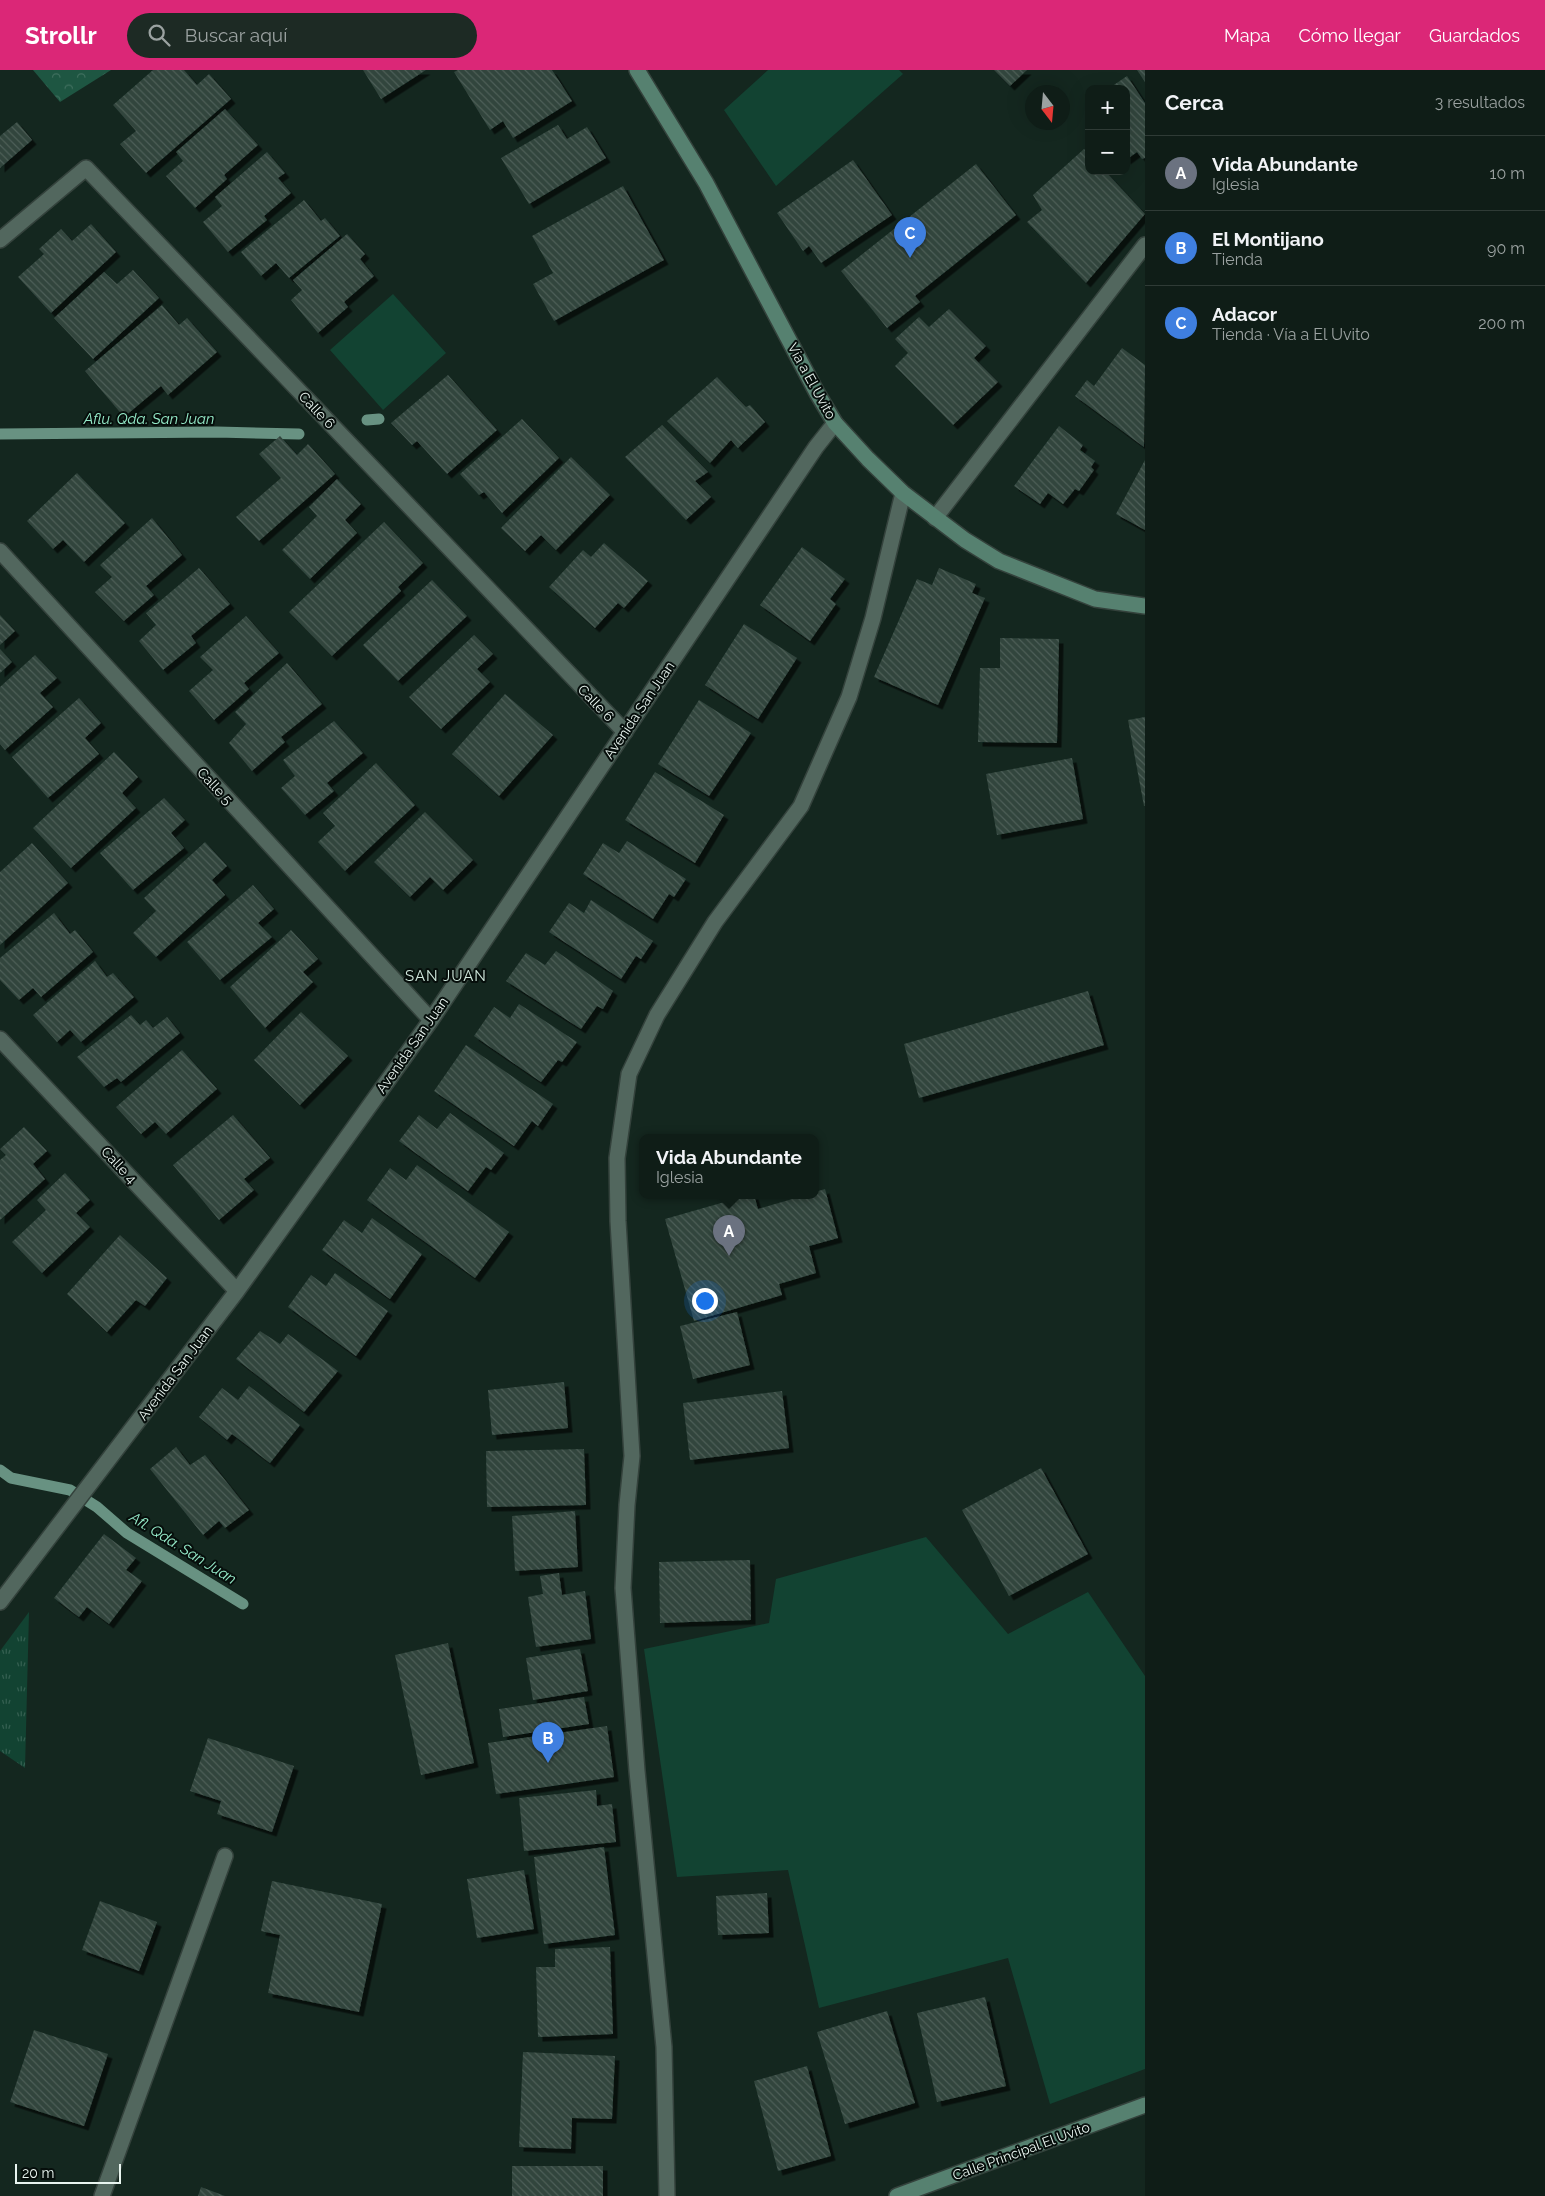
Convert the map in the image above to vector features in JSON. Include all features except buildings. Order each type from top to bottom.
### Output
[{"type":"street","name":"Vía a El Uvito","points":[[637,70],[706,183],[817,393],[835,423],[868,459],[903,493],[935,518],[965,540],[999,561],[1095,599],[1145,606]]},
{"type":"street","name":"Calle 6","points":[[0,240],[86,168],[625,732]]},
{"type":"street","points":[[935,518],[1145,245]]},
{"type":"street","name":"Avenida San Juan","points":[[0,1602],[237,1291],[431,1020],[816,447],[835,423]]},
{"type":"street","points":[[668,2196],[664,2047],[637,1771],[623,1588],[626,1505],[632,1456],[618,1221],[617,1158],[629,1074],[657,1015],[715,922],[801,806],[849,697],[872,618],[903,493]]},
{"type":"street","name":"Calle 5","points":[[0,551],[431,1020]]},
{"type":"street","name":"Calle 4","points":[[0,1039],[237,1291]]},
{"type":"street","points":[[102,2196],[225,1856]]},
{"type":"street","name":"Calle Principal El Uvito","points":[[897,2196],[1145,2105]]},
{"type":"green space","points":[[33,70],[111,70],[60,102]]},
{"type":"green space","points":[[768,70],[899,70],[903,74],[776,186],[724,110]]},
{"type":"green space","points":[[393,294],[446,353],[383,410],[330,350]]},
{"type":"green space","points":[[926,1537],[1008,1634],[1088,1592],[1145,1676],[1145,2069],[1050,2104],[1008,1958],[819,2008],[788,1870],[677,1877],[644,1649],[769,1623],[776,1579]]},
{"type":"green space","points":[[29,1612],[25,1768],[0,1751],[0,1651]]},
{"type":"waterway","name":"Aflu. Qda. San Juan","points":[[367,420],[379,419]]},
{"type":"waterway","name":"Aflu. Qda. San Juan","points":[[0,434],[217,432],[299,434]]},
{"type":"waterway","name":"Afl. Qda. San Juan","points":[[0,1470],[11,1478],[70,1490],[97,1507],[127,1533],[243,1604]]},
{"type":"place","name":"Adacor","points":[[910,258]]},
{"type":"place","name":"Vida Abundante","points":[[729,1256]]},
{"type":"place","name":"El Montijano","points":[[548,1763]]},
{"type":"district","name":"SAN JUAN","points":[[446,976]]}]
